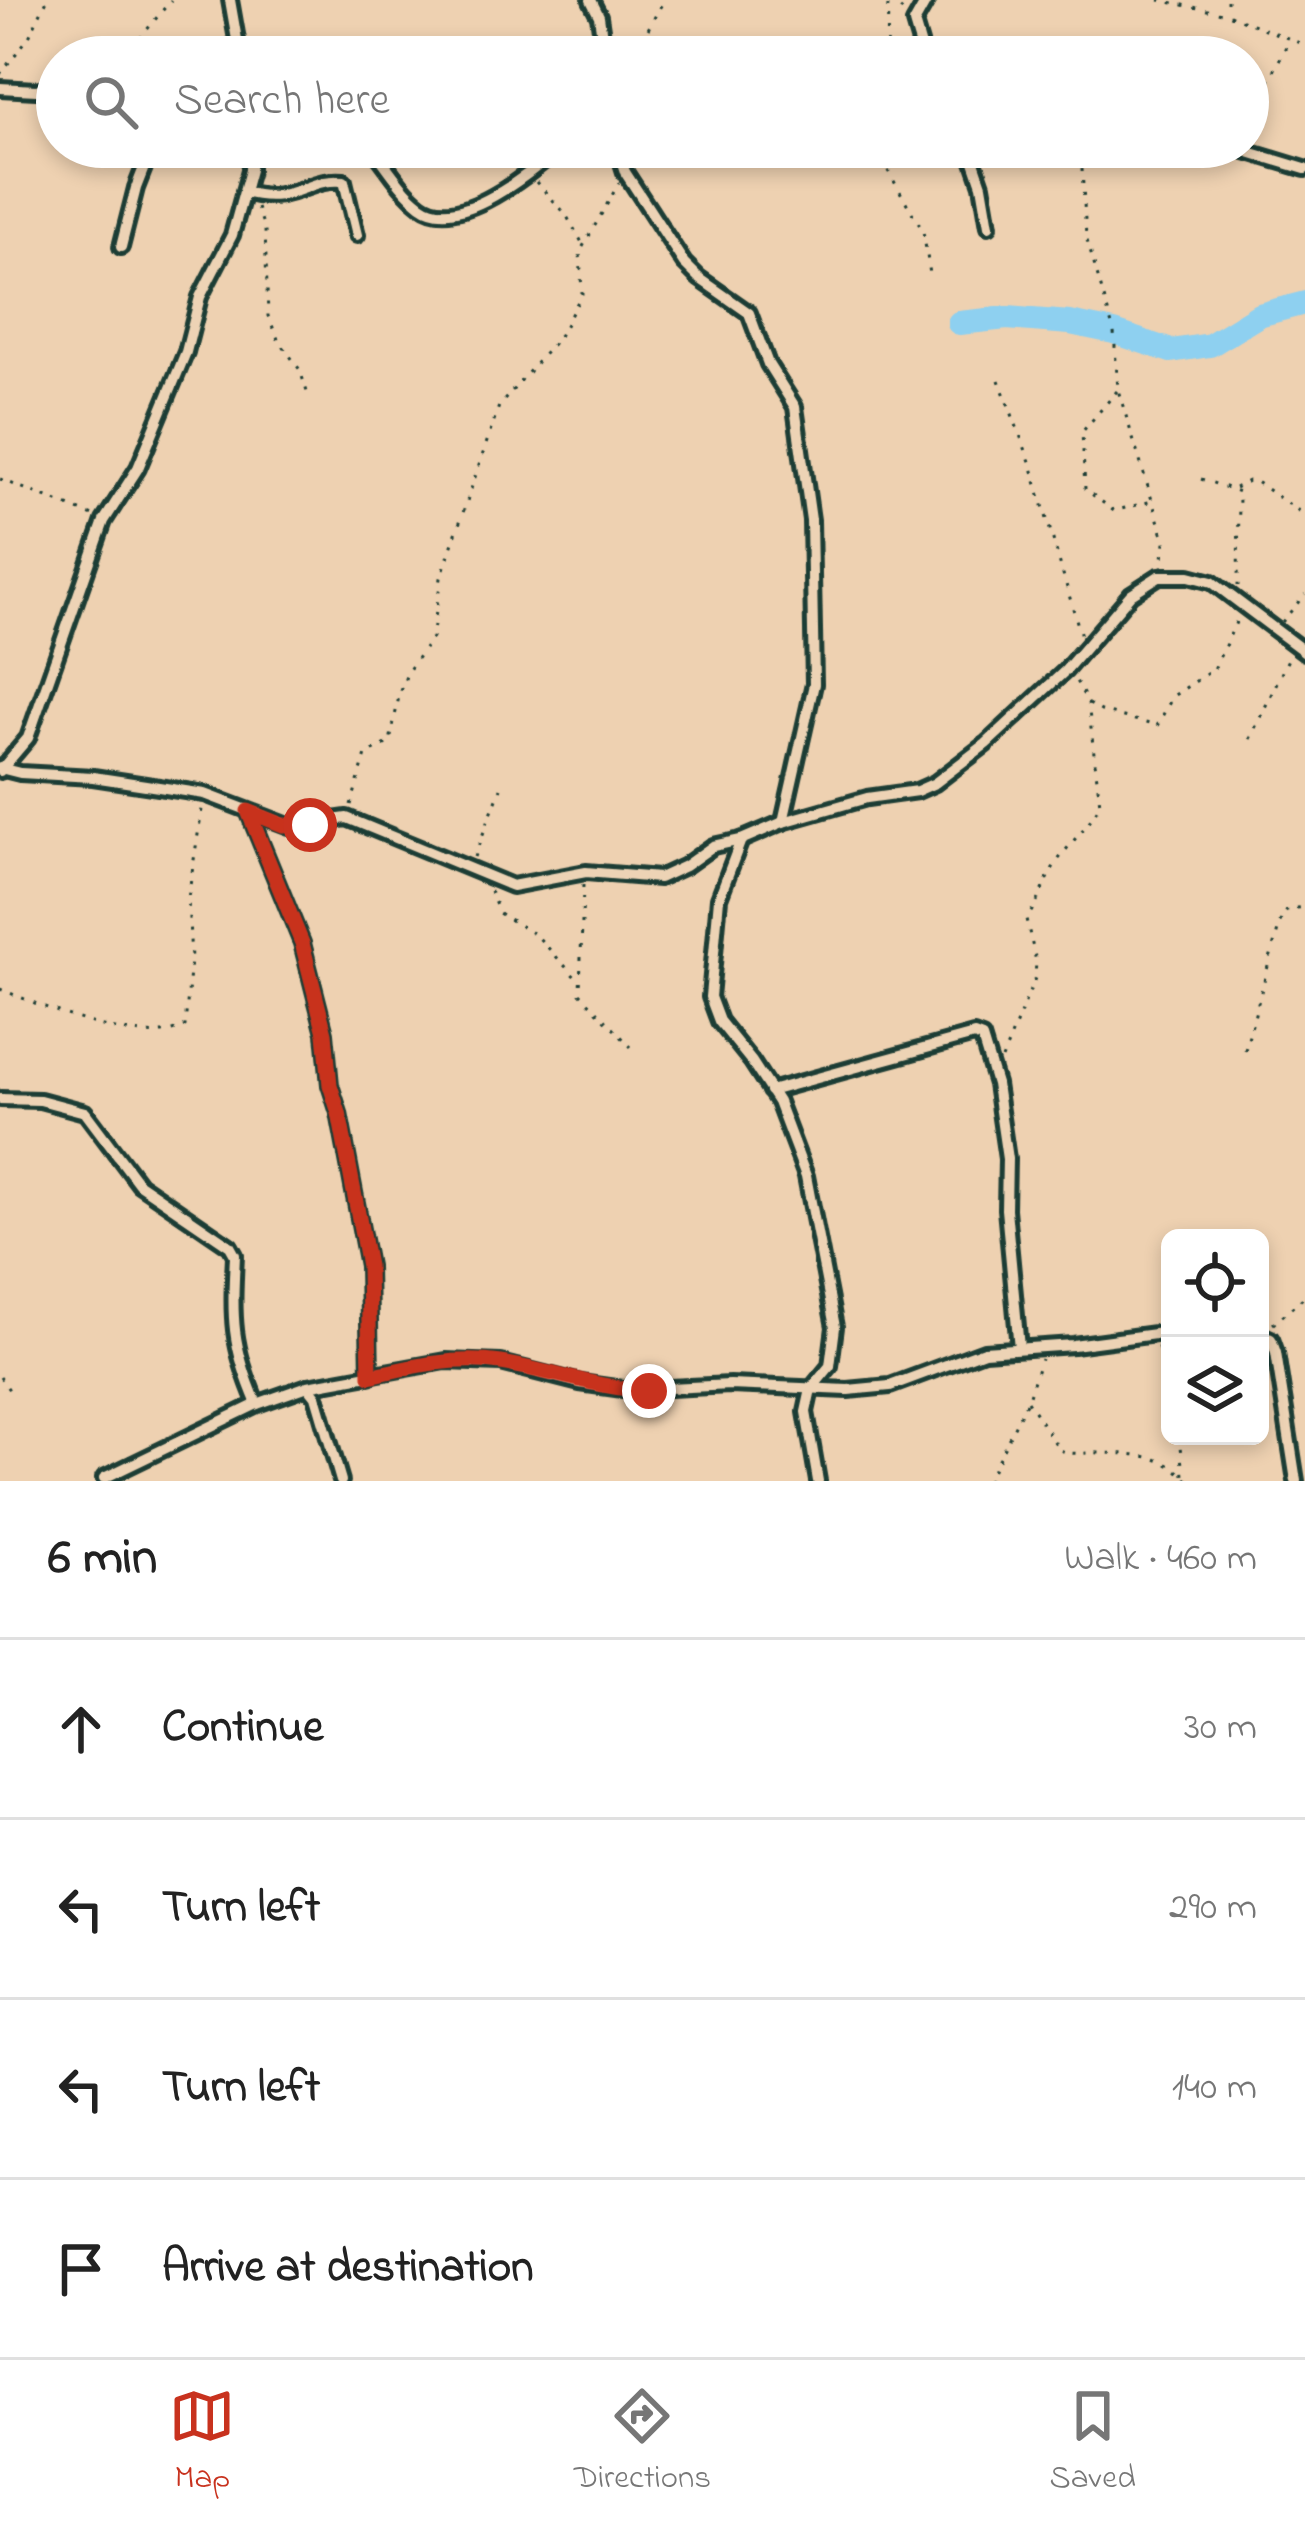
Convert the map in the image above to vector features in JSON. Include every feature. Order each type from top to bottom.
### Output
[{"type":"street","points":[[230,0],[236,36]]},
{"type":"street","points":[[591,0],[601,36]]},
{"type":"street","points":[[918,36],[914,23],[927,0]]},
{"type":"street","points":[[0,88],[36,90]]},
{"type":"street","points":[[1269,158],[1305,169]]},
{"type":"street","points":[[121,247],[144,168]]},
{"type":"street","points":[[0,769],[28,738],[104,520],[138,468],[186,352],[200,296],[249,193],[250,168]]},
{"type":"street","points":[[389,168],[424,207],[438,212],[459,211],[484,201],[533,168]]},
{"type":"street","points":[[624,168],[684,263],[749,313],[768,364],[795,407],[811,520],[814,684],[783,822]]},
{"type":"street","points":[[976,168],[989,226]]},
{"type":"street","points":[[249,193],[273,198],[328,181],[344,181],[357,235]]},
{"type":"street","points":[[0,769],[205,794],[289,826],[347,818],[512,886],[586,872],[667,877],[713,846],[867,798],[916,791],[935,783],[986,744],[1085,650],[1131,594],[1159,576],[1212,582],[1301,648]]},
{"type":"street","points":[[248,811],[302,943],[325,1033],[330,1085],[368,1266],[370,1376]]},
{"type":"street","points":[[741,841],[719,898],[710,997],[719,1022],[784,1116],[806,1176],[833,1316],[830,1366],[811,1389],[806,1412],[818,1481]]},
{"type":"street","points":[[770,1091],[974,1035],[982,1038],[996,1084],[1007,1159],[1006,1209],[1019,1348]]},
{"type":"street","points":[[0,1099],[40,1100],[86,1112],[139,1184],[230,1246],[235,1256],[235,1346],[257,1404]]},
{"type":"street","points":[[104,1478],[257,1404],[308,1386],[467,1360],[630,1390],[890,1386],[984,1351],[1161,1333]]},
{"type":"street","points":[[1267,1337],[1276,1353],[1296,1481]]},
{"type":"street","points":[[308,1386],[316,1396],[341,1481]]},
{"type":"path","points":[[0,74],[3,64],[29,37],[46,0]]},
{"type":"path","points":[[644,36],[664,0]]},
{"type":"path","points":[[889,0],[914,23]]},
{"type":"path","points":[[888,36],[889,0]]},
{"type":"path","points":[[1159,0],[1227,14],[1305,45]]},
{"type":"path","points":[[1227,0],[1227,14]]},
{"type":"path","points":[[143,36],[172,1]]},
{"type":"path","points":[[1269,80],[1288,40]]},
{"type":"path","points":[[887,168],[923,231],[931,280]]},
{"type":"path","points":[[1082,168],[1086,237],[1114,332],[1118,390],[1145,467],[1166,555],[1159,576]]},
{"type":"path","points":[[347,818],[366,755],[390,742],[408,671],[432,638],[441,578],[499,406],[558,338],[582,294],[580,252],[625,172]]},
{"type":"path","points":[[526,173],[565,213],[584,246]]},
{"type":"path","points":[[249,193],[265,230],[268,316],[300,370],[308,394]]},
{"type":"path","points":[[999,380],[1030,464],[1085,650]]},
{"type":"path","points":[[1118,390],[1082,432],[1085,488],[1114,511],[1152,501]]},
{"type":"path","points":[[0,478],[104,520]]},
{"type":"path","points":[[1088,703],[1156,726],[1173,696],[1214,669],[1241,602],[1241,504],[1232,488],[1201,479]]},
{"type":"path","points":[[1232,488],[1256,482],[1305,515]]},
{"type":"path","points":[[1277,628],[1305,594]]},
{"type":"path","points":[[1250,739],[1301,648]]},
{"type":"path","points":[[996,1084],[1005,1049],[1033,992],[1036,962],[1026,919],[1038,907],[1056,862],[1100,804],[1088,703],[1078,682],[1060,675]]},
{"type":"path","points":[[470,871],[501,788]]},
{"type":"path","points":[[0,989],[113,1028],[174,1032],[185,1026],[188,898],[205,794]]},
{"type":"path","points":[[586,872],[580,904],[581,996],[631,1047]]},
{"type":"path","points":[[487,878],[499,913],[537,937],[578,981]]},
{"type":"path","points":[[1245,1050],[1281,919],[1288,909],[1305,907]]},
{"type":"path","points":[[1269,1328],[1305,1296]]},
{"type":"path","points":[[1156,1333],[1161,1356]]},
{"type":"path","points":[[987,1481],[1027,1401],[1046,1346]]},
{"type":"path","points":[[0,1377],[12,1394]]},
{"type":"path","points":[[1027,1401],[1060,1450],[1154,1456],[1189,1481]]},
{"type":"path","points":[[1181,1445],[1184,1475]]},
{"type":"waterway","points":[[959,323],[1007,318],[1070,323],[1171,351],[1210,345],[1259,315],[1305,303]]},
{"type":"route","points":[[310,825],[283,825],[248,811],[302,943],[325,1033],[330,1085],[368,1266],[370,1376],[467,1360],[501,1363],[580,1383],[649,1391]]}]
